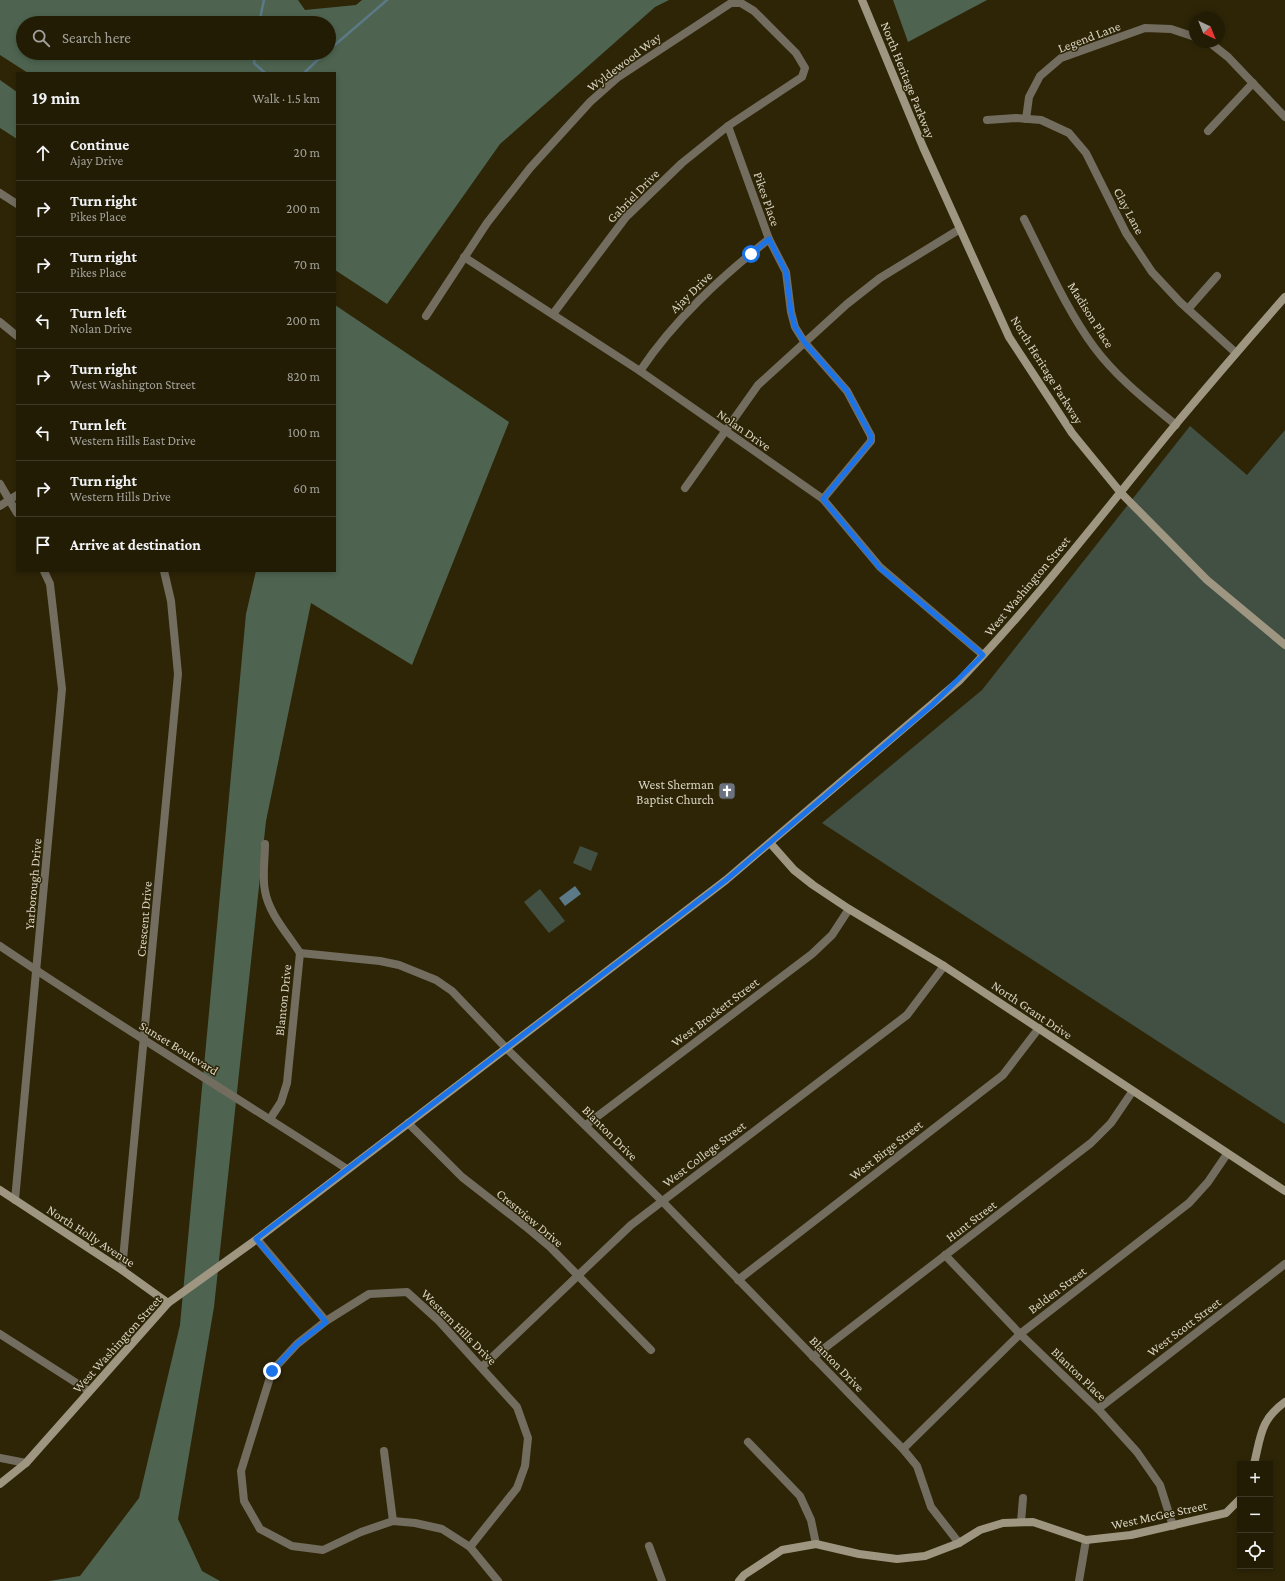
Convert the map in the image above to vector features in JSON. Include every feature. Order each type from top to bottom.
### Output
[{"type":"street","name":"North Heritage Parkway","points":[[862,0],[923,148],[1009,337],[1072,433],[1121,493],[1208,580],[1285,645]]},
{"type":"street","name":"Wyldewood Way","points":[[426,316],[464,257],[530,168],[590,102],[617,78],[660,49],[731,3],[741,3],[754,11],[777,32],[796,53],[805,68],[802,77],[728,126]]},
{"type":"street","name":"Legend Lane","points":[[1026,119],[1029,97],[1040,76],[1061,58],[1145,28],[1171,29],[1189,35]]},
{"type":"street","points":[[1217,48],[1228,57],[1285,117]]},
{"type":"street","points":[[1208,131],[1253,83]]},
{"type":"street","name":"Clay Lane","points":[[987,120],[1041,120],[1069,133],[1086,153],[1131,240],[1152,272],[1188,309],[1236,353]]},
{"type":"street","name":"Pikes Place","points":[[728,126],[769,239],[786,272],[791,312],[795,327],[805,343],[847,391],[871,436],[871,441],[823,499]]},
{"type":"street","name":"Gabriel Drive","points":[[553,314],[626,216],[682,163],[728,126]]},
{"type":"street","points":[[0,193],[16,203]]},
{"type":"street","name":"Madison Place","points":[[1024,219],[1065,300],[1094,347],[1123,379],[1176,425]]},
{"type":"street","points":[[685,488],[758,385],[847,304],[880,278],[960,229]]},
{"type":"street","name":"Ajay Drive","points":[[640,371],[656,347],[704,294],[769,239]]},
{"type":"street","name":"Nolan Drive","points":[[464,257],[640,371],[823,499],[880,568],[983,655]]},
{"type":"street","points":[[1188,309],[1217,276]]},
{"type":"street","name":"West Washington Street","points":[[0,1484],[26,1463],[168,1303],[256,1239],[507,1049],[726,880],[771,844],[932,705],[983,655],[1121,493],[1236,353],[1285,297]]},
{"type":"street","points":[[0,322],[16,335]]},
{"type":"street","points":[[0,484],[14,497],[16,508]]},
{"type":"street","points":[[0,506],[14,497]]},
{"type":"street","name":"Yarborough Drive","points":[[15,1200],[62,689],[50,584],[44,572]]},
{"type":"street","name":"Crescent Drive","points":[[122,1270],[145,1042],[178,674],[171,601],[164,572]]},
{"type":"street","points":[[265,844],[265,890],[267,900],[272,911],[300,953]]},
{"type":"street","name":"North Grant Drive","points":[[771,844],[794,870],[849,909],[944,966],[1039,1028],[1132,1092],[1285,1191]]},
{"type":"street","name":"West Brockett Street","points":[[586,1126],[812,954],[832,935],[849,909]]},
{"type":"street","name":"Sunset Boulevard","points":[[0,946],[145,1042],[270,1119],[347,1169]]},
{"type":"street","name":"Blanton Drive","points":[[270,1119],[281,1102],[287,1083],[300,953],[380,961],[421,972],[436,980],[452,991],[507,1049],[662,1201],[903,1449],[917,1466],[931,1508],[959,1543]]},
{"type":"street","name":"West College Street","points":[[482,1367],[616,1238],[662,1201],[907,1015],[944,966]]},
{"type":"street","name":"West Birge Street","points":[[738,1280],[1003,1075],[1039,1028]]},
{"type":"street","name":"Hunt Street","points":[[813,1357],[1091,1143],[1111,1123],[1132,1092]]},
{"type":"street","name":"Crestview Drive","points":[[408,1123],[462,1177],[550,1247],[576,1276],[651,1350]]},
{"type":"street","name":"Belden Street","points":[[903,1449],[1020,1334],[1189,1203],[1208,1182],[1227,1154]]},
{"type":"street","name":"North Holly Avenue","points":[[0,1190],[122,1270],[168,1303]]},
{"type":"street","points":[[256,1239],[326,1322]]},
{"type":"street","name":"Blanton Place","points":[[945,1255],[1020,1334],[1098,1409],[1137,1452],[1160,1486],[1173,1526]]},
{"type":"street","name":"West Scott Street","points":[[1098,1409],[1285,1264]]},
{"type":"street","name":"Western Hills Drive","points":[[470,1547],[517,1488],[525,1466],[528,1438],[517,1407],[439,1321],[407,1292],[369,1294],[326,1322],[297,1344],[272,1371],[241,1471],[244,1501],[260,1529],[292,1546],[323,1550],[361,1532],[393,1521],[415,1523],[442,1529],[470,1547],[498,1581]]},
{"type":"street","points":[[0,1334],[90,1391]]},
{"type":"street","points":[[1255,1461],[1264,1424],[1276,1408],[1285,1402]]},
{"type":"street","points":[[748,1442],[800,1496],[811,1520],[816,1544]]},
{"type":"street","points":[[384,1451],[393,1521]]},
{"type":"street","points":[[0,1458],[26,1463]]},
{"type":"street","points":[[1021,1522],[1023,1498]]},
{"type":"street","name":"West McGee Street","points":[[739,1581],[744,1575],[782,1550],[816,1544],[859,1554],[897,1559],[925,1556],[959,1543],[980,1530],[1003,1523],[1033,1522],[1086,1540],[1131,1535],[1226,1513],[1237,1502]]},
{"type":"street","points":[[1079,1581],[1086,1540]]},
{"type":"street","points":[[649,1546],[662,1581]]},
{"type":"green space","points":[[0,0],[298,0],[305,10],[356,5],[362,0],[669,0],[655,7],[500,144],[387,304],[336,271],[336,72],[26,72],[0,55]]},
{"type":"green space","points":[[893,0],[987,0],[908,42]]},
{"type":"green space","points":[[0,80],[16,91],[16,138],[0,128]]},
{"type":"green space","points":[[336,306],[509,422],[412,665],[311,603],[266,821],[214,1307],[178,1519],[202,1571],[220,1581],[49,1581],[80,1576],[139,1498],[180,1325],[246,614],[256,572],[336,572]]},
{"type":"green space","points":[[1190,426],[1247,475],[1285,430],[1285,1124],[822,823],[982,690]]},
{"type":"green space","points":[[580,846],[598,853],[591,871],[573,863]]},
{"type":"green space","points":[[540,889],[565,921],[549,933],[524,902]]},
{"type":"water","points":[[575,886],[581,894],[565,906],[559,898]]},
{"type":"waterway","points":[[261,16],[264,0]]},
{"type":"waterway","points":[[336,44],[387,0]]},
{"type":"waterway","points":[[254,60],[254,63],[264,72]]},
{"type":"waterway","points":[[305,72],[318,60]]},
{"type":"place","name":"West Sherman Baptist Church","points":[[727,791]]},
{"type":"route","points":[[272,1371],[297,1344],[326,1322],[256,1239],[507,1049],[771,844],[959,681],[983,655],[880,568],[823,499],[871,441],[871,436],[847,391],[805,343],[795,327],[791,312],[789,283],[786,272],[769,239],[751,254]]}]
